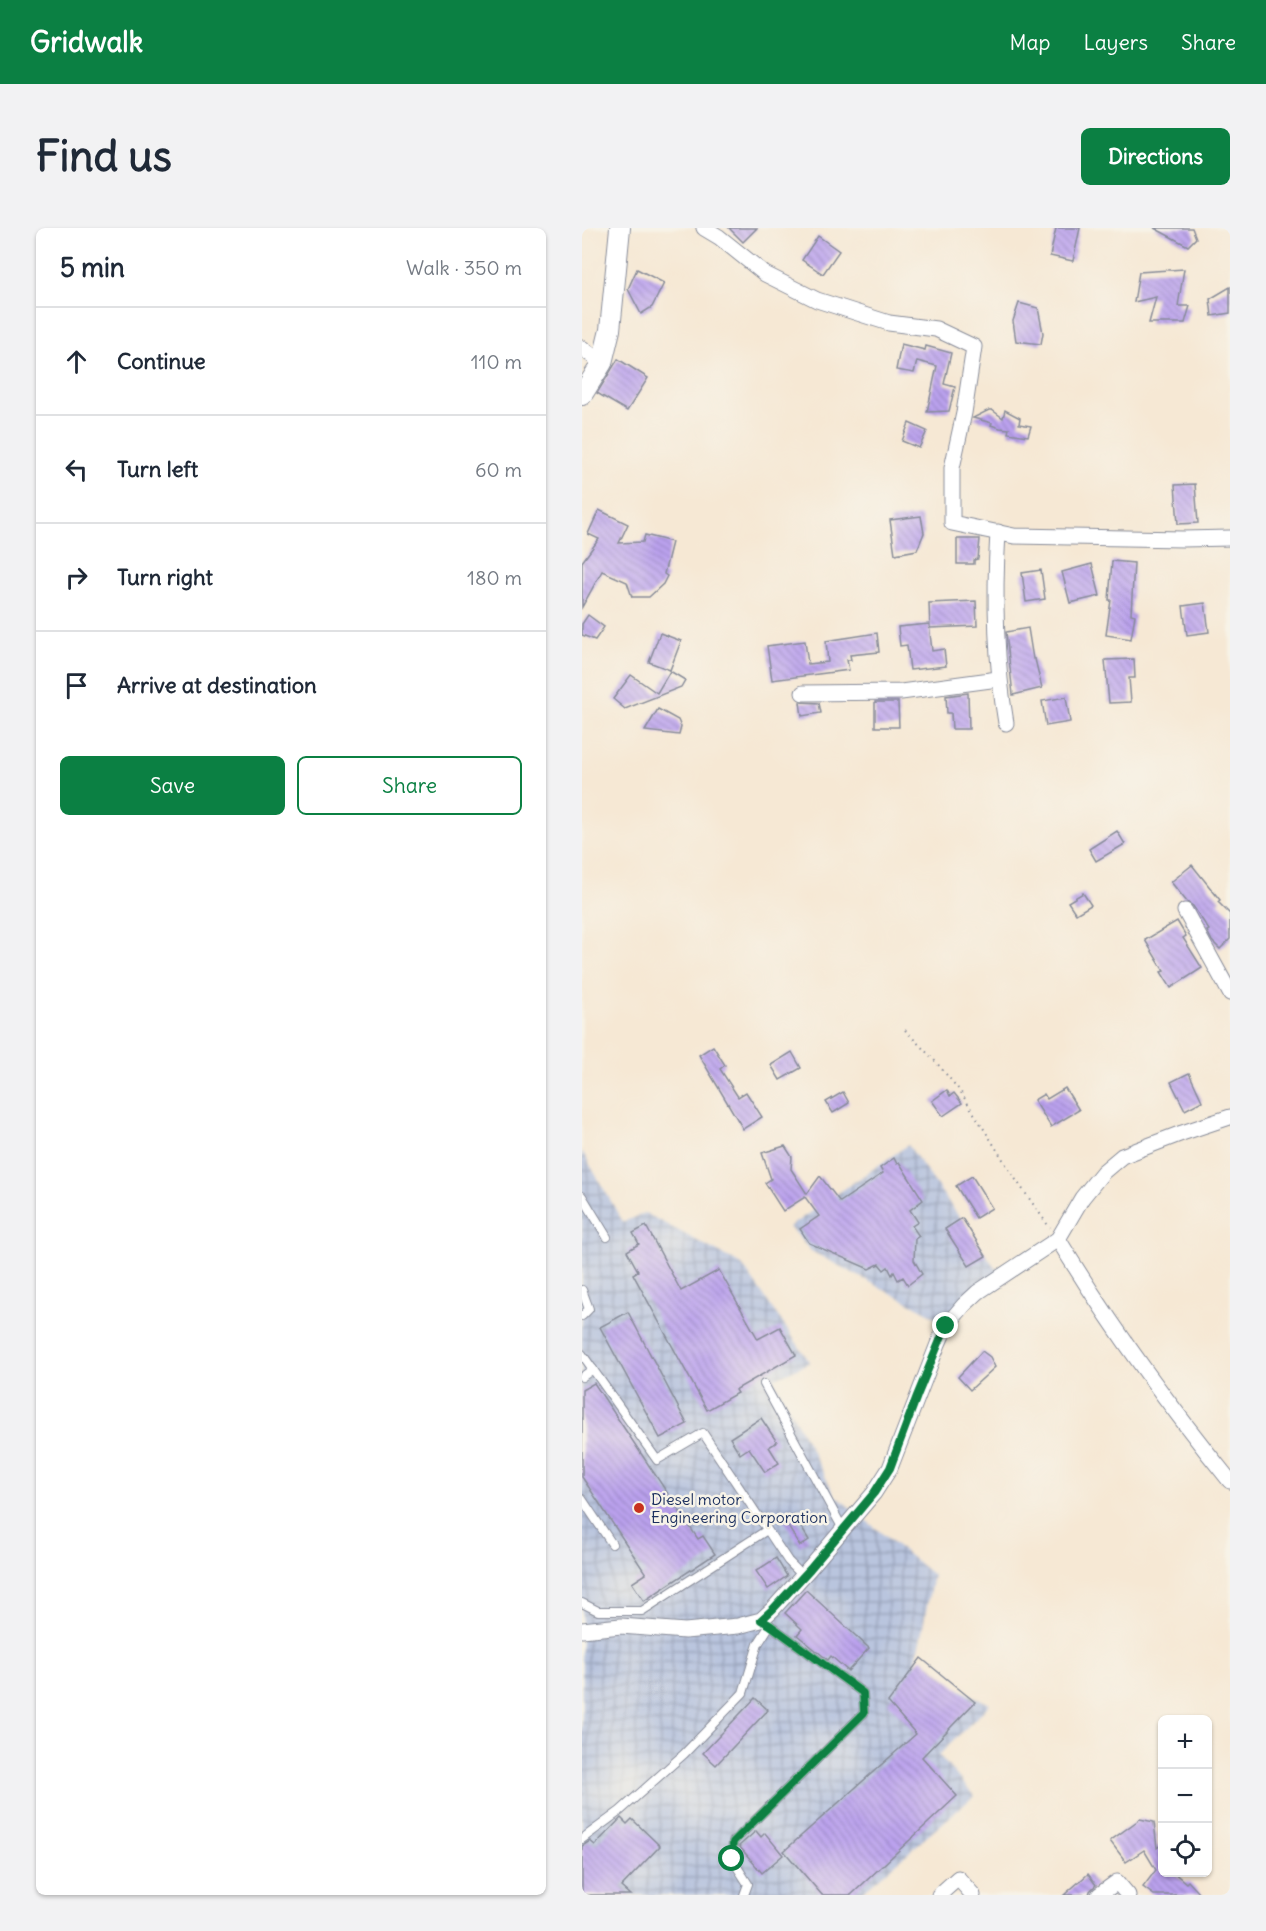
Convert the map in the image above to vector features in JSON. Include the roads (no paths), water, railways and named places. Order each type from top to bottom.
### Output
[{"type":"street","points":[[582,395],[602,363],[610,330],[620,228]]},
{"type":"street","points":[[704,228],[719,237],[765,274],[817,300],[889,322],[936,329],[974,347],[966,402],[952,468],[952,523],[1026,536],[1230,538]]},
{"type":"street","points":[[582,348],[602,363]]},
{"type":"street","points":[[998,532],[995,582],[999,679],[1006,723]]},
{"type":"street","points":[[803,693],[901,692],[999,679]]},
{"type":"street","points":[[1185,911],[1230,993]]},
{"type":"street","points":[[582,1630],[621,1626],[686,1631],[766,1623],[773,1609],[874,1493],[890,1468],[946,1326],[964,1305],[978,1292],[1058,1239],[1082,1198],[1103,1172],[1122,1156],[1182,1132],[1230,1117]]},
{"type":"street","points":[[1058,1239],[1132,1354],[1230,1481]]},
{"type":"street","points":[[939,1895],[958,1878],[973,1895]]},
{"type":"street","points":[[1099,1895],[1117,1881],[1128,1895]]},
{"type":"lane","points":[[582,1196],[607,1237]]},
{"type":"lane","points":[[582,1290],[589,1310],[582,1316]]},
{"type":"lane","points":[[582,1354],[657,1460],[704,1433],[788,1561],[803,1576]]},
{"type":"lane","points":[[582,1377],[593,1370]]},
{"type":"lane","points":[[764,1384],[843,1529]]},
{"type":"lane","points":[[582,1499],[612,1544]]},
{"type":"lane","points":[[582,1603],[598,1611],[642,1611],[767,1530]]},
{"type":"lane","points":[[582,1839],[620,1811],[684,1754],[743,1693],[766,1623],[863,1693],[864,1713],[733,1842],[732,1859],[748,1884],[744,1895]]},
{"type":"place","name":"Diesel motor Engineering Corporation","points":[[639,1508]]}]
